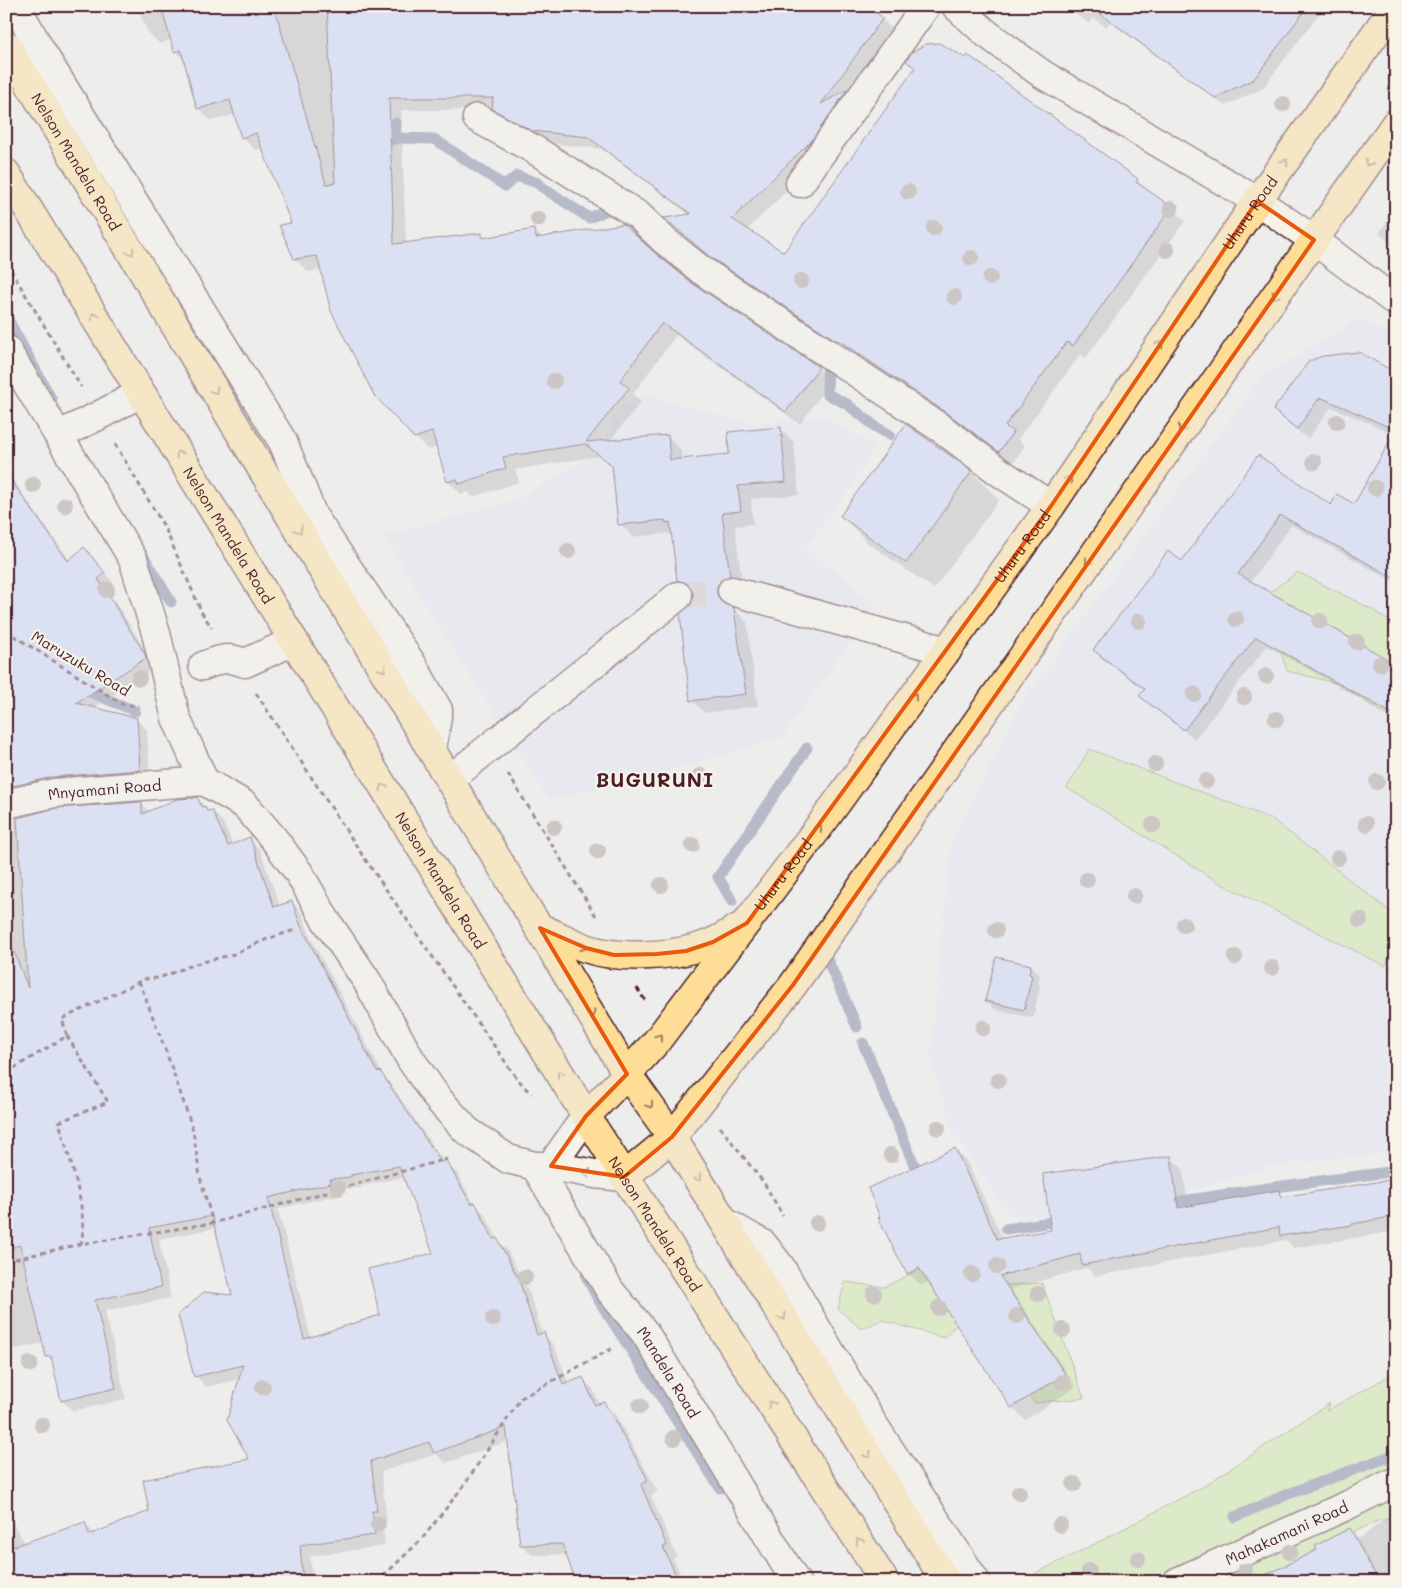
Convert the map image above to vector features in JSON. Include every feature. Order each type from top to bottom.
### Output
[{"type":"main road","name":"Uhuru Road","points":[[586,1116],[628,1074],[665,1029],[826,819],[1051,506],[1257,201],[1396,6]]},
{"type":"main road","name":"Nelson Mandela Road","points":[[6,45],[628,1074],[672,1137]]},
{"type":"main road","points":[[624,1177],[672,1137],[793,985],[1396,123]]},
{"type":"main road","name":"Nelson Mandela Road","points":[[6,173],[624,1177],[885,1582]]},
{"type":"main road","points":[[540,928],[586,948],[614,955],[656,954],[686,951],[713,942],[747,923]]},
{"type":"main road","points":[[672,1137],[946,1582]]},
{"type":"street","points":[[16,6],[41,51],[283,442],[313,516],[412,664],[434,702],[438,710],[432,750]]},
{"type":"street","points":[[800,182],[926,6]]},
{"type":"street","points":[[956,6],[986,34],[1042,74],[1257,201],[1314,240],[1396,302]]},
{"type":"street","points":[[477,118],[535,150],[638,215],[664,240],[701,270],[942,429],[998,471],[1051,506]]},
{"type":"street","points":[[6,349],[133,559],[156,633],[176,718],[204,781],[245,805],[274,839],[299,873],[325,919],[367,981],[411,1060],[438,1099],[466,1130],[508,1159],[543,1166],[624,1177]]},
{"type":"street","points":[[59,434],[141,393]]},
{"type":"street","points":[[732,592],[947,651]]},
{"type":"street","points":[[450,779],[678,596]]},
{"type":"street","points":[[203,666],[219,659],[233,658],[245,663],[294,640]]},
{"type":"street","name":"Mnyamani Road","points":[[6,804],[54,793],[204,781]]},
{"type":"street","points":[[543,1166],[586,1116]]},
{"type":"street","name":"Mandela Road","points":[[543,1166],[611,1292],[645,1333],[796,1582]]},
{"type":"street","points":[[726,1223],[763,1244],[780,1266],[873,1424],[976,1582]]},
{"type":"street","name":"Mahakamani Road","points":[[1177,1582],[1348,1505],[1396,1481]]},
{"type":"path","points":[[6,262],[165,528],[202,613],[363,856],[515,1076],[534,1097]]},
{"type":"path","name":"Maruzuku Road","points":[[6,631],[122,704],[156,709],[176,718]]},
{"type":"path","points":[[491,745],[599,921],[614,955],[665,1029]]},
{"type":"path","points":[[81,1244],[83,1236],[81,1206],[60,1122],[108,1102],[67,1036],[62,1019],[139,981],[159,978],[195,964],[234,954],[267,939],[325,919]]},
{"type":"path","points":[[139,981],[193,1130],[200,1177],[213,1223]]},
{"type":"path","points":[[6,1073],[67,1036]]},
{"type":"path","points":[[701,1102],[764,1183],[783,1217]]},
{"type":"path","points":[[6,1261],[81,1244],[213,1223],[445,1158],[454,1159]]},
{"type":"path","points":[[377,1582],[422,1539],[449,1505],[522,1398],[626,1340],[645,1333]]},
{"type":"highlighted area","points":[[1257,201],[1314,240],[793,985],[672,1137],[624,1177],[551,1166],[586,1116],[627,1074],[540,928],[586,948],[614,955],[657,954],[686,951],[713,942],[747,923],[1051,506]]},
{"type":"shaded area","points":[[1357,319],[1396,336],[1396,1152],[1271,1166],[1159,1201],[1051,1218],[1007,1213],[953,1131],[930,1056],[951,844],[1021,704],[1261,378]]},
{"type":"shaded area","points":[[644,395],[759,424],[819,415],[876,446],[841,502],[804,547],[876,605],[783,737],[639,780],[548,799],[415,588],[385,535],[519,499],[602,450],[614,417],[624,404]]},
{"type":"green space","points":[[1298,572],[1373,610],[1396,626],[1396,723],[1340,684],[1287,671],[1263,597]]},
{"type":"green space","points":[[1089,749],[1272,819],[1396,916],[1396,951],[1392,959],[1389,958],[1385,966],[1220,883],[1067,788]]},
{"type":"green space","points":[[947,1256],[1006,1285],[1042,1283],[1084,1398],[1034,1403],[970,1310],[944,1338],[882,1320],[861,1329],[838,1309],[845,1282],[884,1287]]},
{"type":"green space","points":[[1396,1372],[1396,1518],[1378,1521],[1315,1549],[1288,1582],[1035,1582],[1036,1573],[1204,1486],[1330,1403],[1326,1411]]},
{"type":"building","points":[[161,6],[274,6],[326,184],[335,183],[327,6],[867,6],[883,18],[821,104],[848,89],[811,141],[732,219],[784,252],[915,68],[906,61],[912,52],[926,44],[939,43],[966,58],[968,55],[1138,179],[1136,182],[1172,207],[1073,346],[1067,342],[1005,426],[1013,432],[999,452],[951,416],[710,257],[664,218],[691,214],[588,137],[532,131],[492,109],[493,98],[389,98],[394,244],[482,233],[482,238],[534,229],[536,238],[623,224],[692,283],[819,367],[786,412],[662,323],[620,381],[629,388],[586,442],[668,435],[670,460],[729,454],[728,432],[781,427],[786,482],[738,486],[741,511],[722,513],[730,576],[721,580],[717,587],[717,594],[721,602],[734,608],[746,694],[690,701],[680,614],[692,602],[693,594],[690,586],[684,582],[677,581],[670,522],[666,523],[665,520],[618,525],[612,465],[585,444],[503,457],[506,468],[459,484],[457,479],[447,482],[432,432],[414,438],[374,395],[331,311],[317,256],[294,259],[279,225],[291,223],[256,133],[241,138],[230,100],[197,109],[181,50],[174,52]]},
{"type":"building","points":[[1090,6],[1308,6],[1254,79],[1215,98]]},
{"type":"building","points":[[1359,352],[1396,373],[1396,430],[1320,397],[1297,429],[1273,410],[1309,361],[1323,356]]},
{"type":"building","points":[[906,424],[972,471],[906,563],[840,516]]},
{"type":"building","points":[[1396,430],[1396,579],[1280,515],[1238,574],[1396,664],[1396,716],[1256,637],[1184,730],[1139,696],[1145,689],[1093,650],[1168,551],[1182,561],[1258,455],[1331,505],[1337,494],[1354,504]]},
{"type":"building","points":[[6,473],[68,561],[84,547],[105,573],[98,579],[145,654],[146,658],[76,703],[137,718],[140,770],[53,777],[13,786],[6,766]]},
{"type":"building","points":[[197,797],[202,807],[205,806],[207,811],[212,810],[228,846],[250,837],[274,907],[292,901],[300,924],[377,1072],[380,1071],[441,1162],[446,1160],[471,1204],[475,1202],[493,1239],[497,1238],[519,1280],[537,1335],[544,1332],[563,1385],[583,1377],[595,1405],[604,1402],[647,1478],[647,1481],[641,1485],[667,1546],[663,1547],[679,1582],[576,1582],[562,1544],[520,1545],[506,1427],[434,1453],[429,1442],[371,1461],[377,1511],[372,1511],[375,1535],[300,1545],[303,1582],[6,1582],[6,1549],[85,1522],[89,1535],[149,1511],[143,1480],[249,1459],[227,1420],[243,1365],[194,1377],[178,1315],[204,1292],[232,1295],[212,1216],[149,1228],[161,1287],[95,1300],[116,1388],[61,1401],[51,1356],[46,1357],[20,1245],[6,1249],[6,939],[9,938],[28,988],[17,818],[56,808],[142,802],[142,814],[177,799]],"holes":[[[399,1166],[433,1253],[368,1269],[380,1315],[304,1339],[268,1198],[331,1183],[330,1179],[351,1177],[351,1175]]]},
{"type":"building","points":[[996,957],[1031,965],[1029,974],[1032,976],[1024,1010],[985,1001]]},
{"type":"building","points":[[955,1148],[997,1239],[1051,1230],[1043,1174],[1171,1156],[1178,1208],[1280,1190],[1281,1197],[1396,1179],[1396,1216],[1280,1236],[1279,1227],[1082,1265],[1080,1254],[1000,1276],[1065,1374],[1011,1408],[919,1268],[907,1274],[878,1218],[880,1217],[868,1188]]},
{"type":"building","points":[[1350,1528],[1379,1582],[1251,1582],[1317,1550],[1315,1546]]},
{"type":"waterway","points":[[6,27],[16,44]]},
{"type":"waterway","points":[[396,123],[394,140],[397,138],[434,139],[505,186],[517,176],[538,183],[589,218],[607,210],[620,213]]},
{"type":"waterway","points":[[637,221],[640,239],[663,254]]},
{"type":"waterway","points":[[6,316],[52,400]]},
{"type":"waterway","points":[[828,354],[827,394],[847,404],[876,427],[890,435]]},
{"type":"waterway","points":[[143,555],[171,602]]},
{"type":"waterway","points":[[80,685],[85,690],[135,711]]},
{"type":"waterway","points":[[732,901],[718,877],[807,748]]},
{"type":"waterway","points":[[828,961],[857,1027]]},
{"type":"waterway","points":[[863,1043],[916,1169]]},
{"type":"waterway","points":[[1162,1204],[1396,1171]]},
{"type":"waterway","points":[[1006,1229],[1065,1220]]},
{"type":"waterway","points":[[586,1276],[598,1299],[720,1488]]},
{"type":"waterway","points":[[1235,1517],[1283,1496],[1396,1454]]},
{"type":"tunnel","points":[[678,596],[732,591]]},
{"type":"district","name":"BUGURUNI","points":[[655,779]]}]
